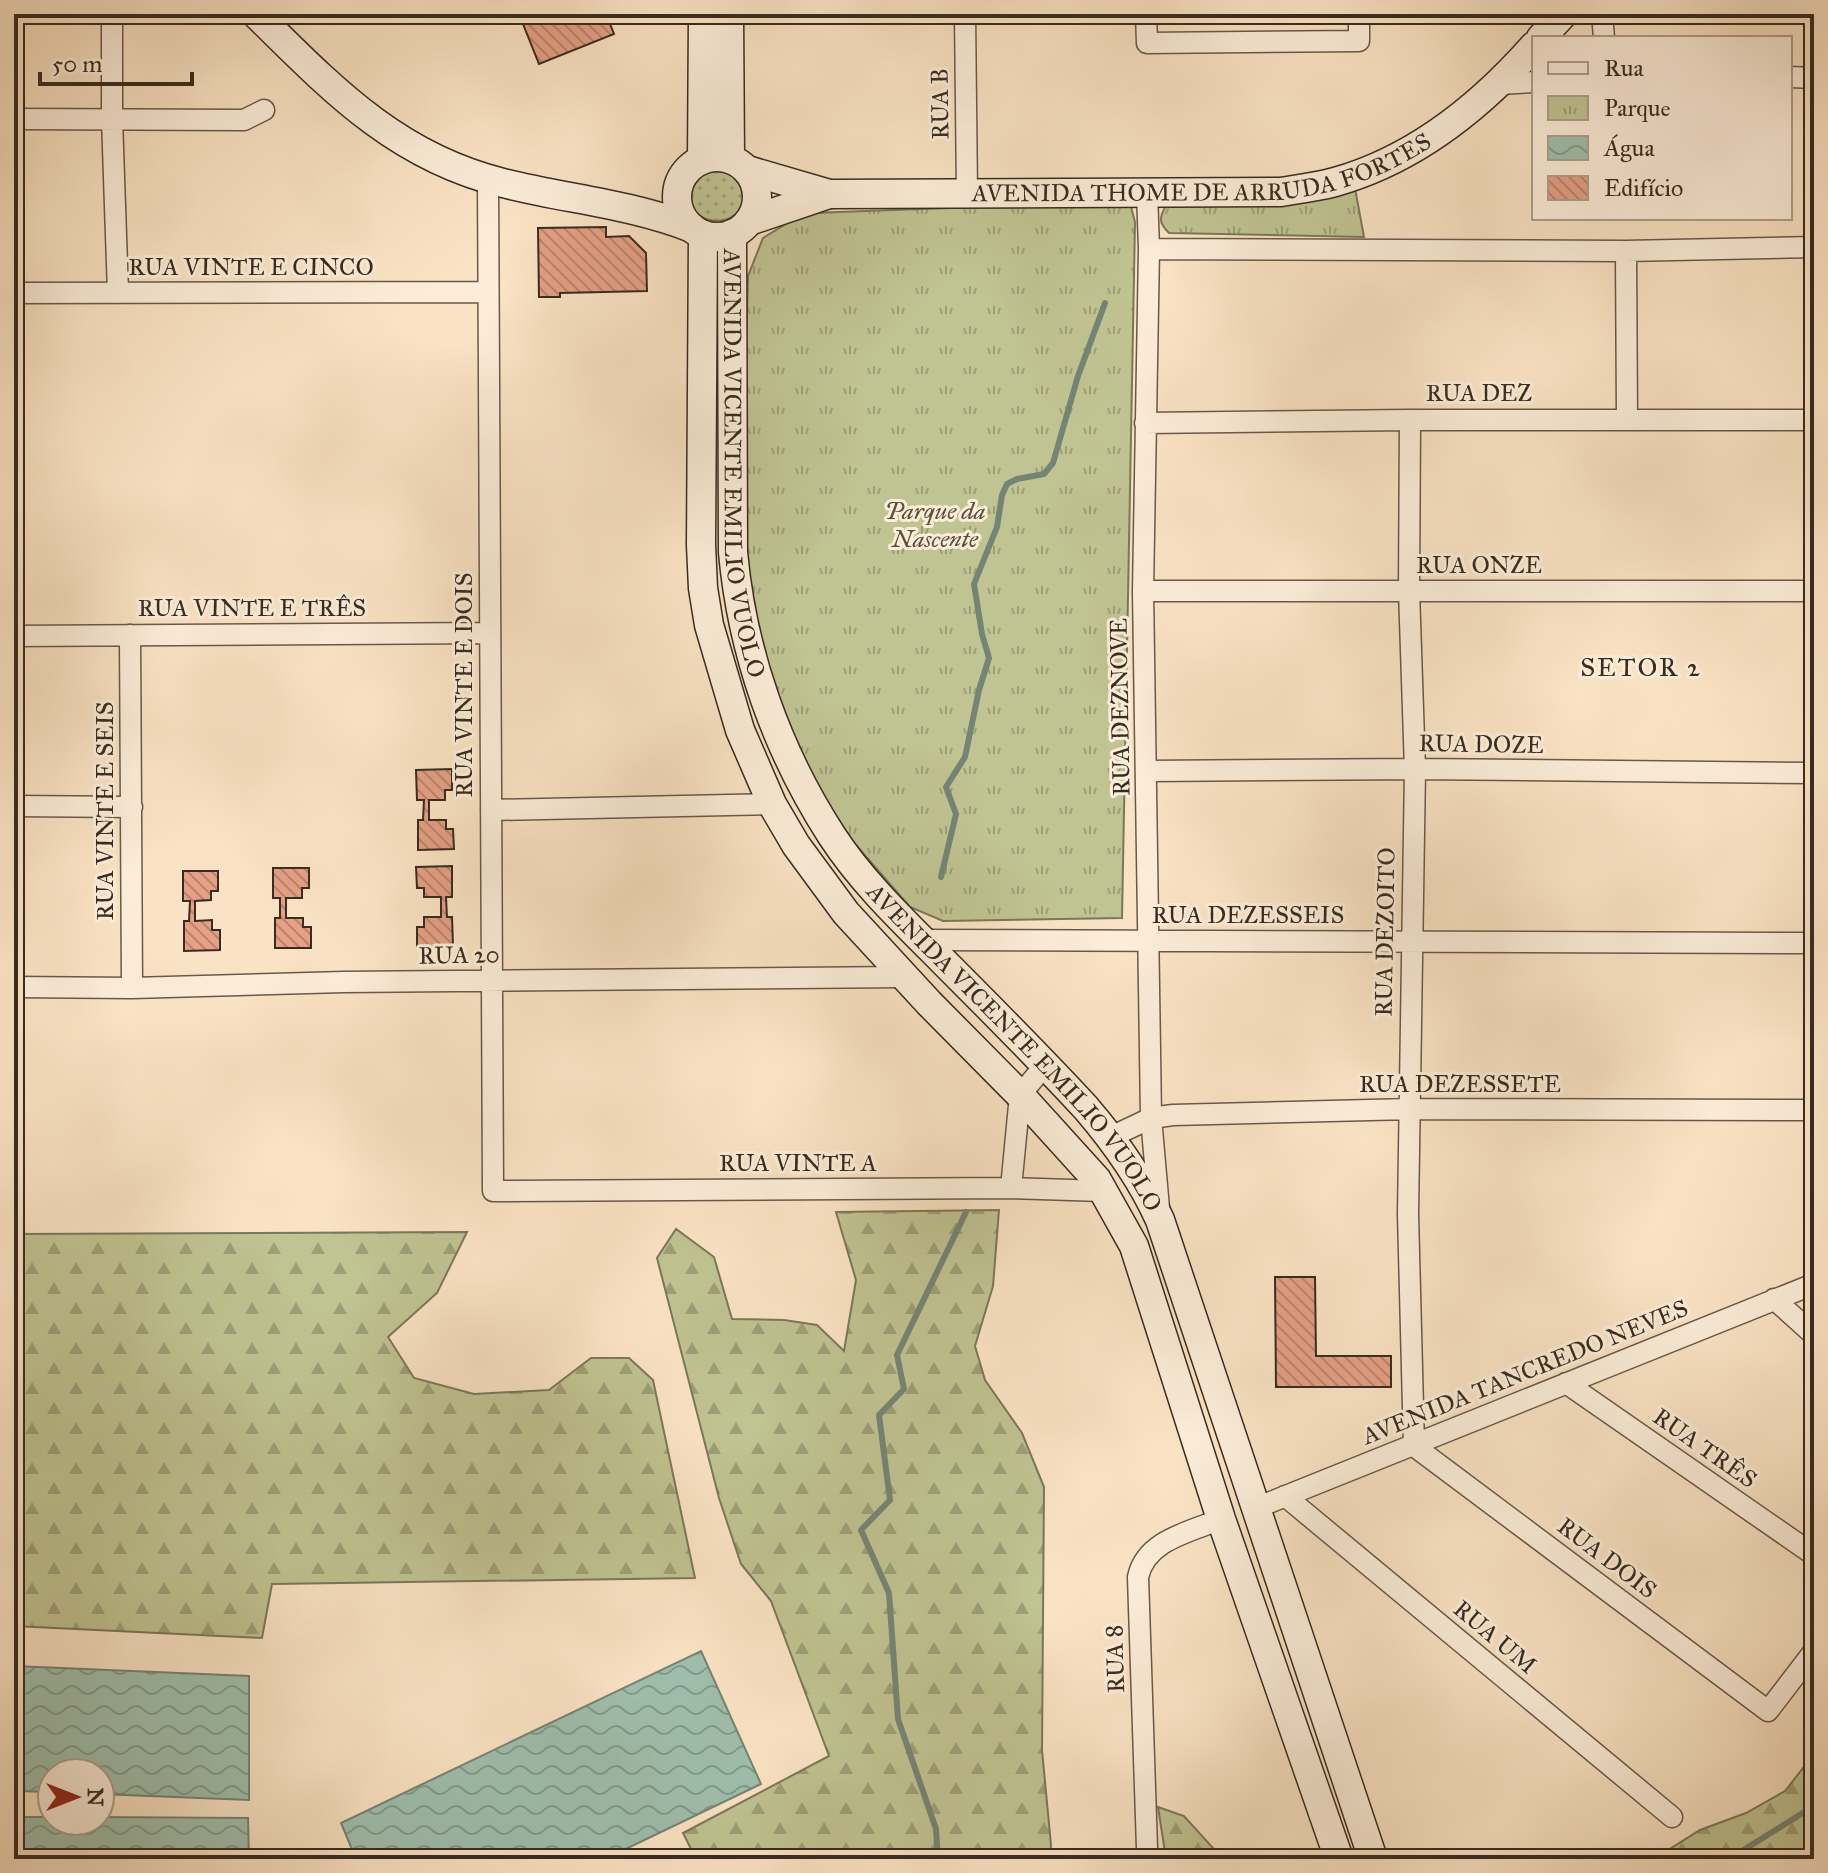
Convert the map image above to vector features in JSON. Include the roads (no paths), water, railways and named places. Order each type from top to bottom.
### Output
[{"type":"main road","points":[[256,14],[340,96],[404,144],[488,179],[661,216],[697,232],[722,237],[740,228],[755,209],[757,195],[754,182],[726,163],[692,166],[679,185],[679,209],[697,232]]},
{"type":"main road","points":[[703,14],[726,163]]},
{"type":"main road","points":[[726,163],[729,14]]},
{"type":"main road","points":[[1543,36],[1563,14]]},
{"type":"main road","name":"AVENIDA THOME DE ARRUDA FORTES","points":[[726,163],[829,194],[1281,192],[1335,182],[1430,139],[1500,84],[1532,48]]},
{"type":"main road","name":"AVENIDA THOME DE ARRUDA FORTES","points":[[740,228],[829,194]]},
{"type":"main road","name":"AVENIDA VICENTE EMILIO VUOLO","points":[[740,228],[733,552],[736,593],[746,641],[763,694],[796,775],[834,838],[882,898],[1046,1064],[1111,1137],[1143,1183],[1160,1220],[1373,1859]]},
{"type":"main road","name":"AVENIDA VICENTE EMILIO VUOLO","points":[[697,232],[703,588],[709,625],[740,730],[772,804],[796,845],[846,913],[1097,1180],[1134,1246],[1221,1519],[1339,1859]]},
{"type":"street","points":[[112,14],[118,293]]},
{"type":"street","name":"RUA B","points":[[965,14],[967,194]]},
{"type":"street","points":[[1146,14],[1147,43],[1359,41],[1359,14]]},
{"type":"street","points":[[1602,14],[1604,36]]},
{"type":"street","points":[[1792,77],[1814,78]]},
{"type":"street","points":[[1500,84],[1532,82]]},
{"type":"street","points":[[14,119],[244,120],[264,110]]},
{"type":"street","name":"RUA VINTE E DOIS","points":[[488,179],[493,1191]]},
{"type":"street","name":"RUA DEZNOVE","points":[[1147,192],[1149,249],[1143,591],[1151,1118],[1160,1220]]},
{"type":"street","points":[[1149,249],[1626,251],[1814,247]]},
{"type":"street","points":[[1626,251],[1627,419]]},
{"type":"street","name":"RUA VINTE E CINCO","points":[[14,293],[488,292]]},
{"type":"street","name":"RUA DEZOITO","points":[[1410,420],[1409,591],[1415,769],[1408,1214],[1414,1446]]},
{"type":"street","name":"RUA DEZ","points":[[1145,423],[1814,420]]},
{"type":"street","name":"RUA ONZE","points":[[1143,591],[1814,591]]},
{"type":"street","name":"RUA VINTE E TRÊS","points":[[14,636],[490,633]]},
{"type":"street","name":"RUA VINTE E SEIS","points":[[130,635],[132,988]]},
{"type":"street","name":"RUA DOZE","points":[[1148,771],[1415,769],[1814,773]]},
{"type":"street","points":[[491,810],[772,804]]},
{"type":"street","points":[[14,806],[132,807]]},
{"type":"street","name":"RUA DEZESSEIS","points":[[922,940],[1814,943]]},
{"type":"street","name":"RUA 20","points":[[14,987],[905,977]]},
{"type":"street","points":[[1011,1188],[1020,1095],[1046,1064]]},
{"type":"street","name":"RUA DEZESSETE","points":[[1111,1137],[1151,1118],[1410,1109],[1814,1110]]},
{"type":"street","name":"RUA VINTE A","points":[[493,1191],[1011,1188],[1103,1191]]},
{"type":"street","name":"AVENIDA TANCREDO NEVES","points":[[1256,1508],[1814,1284]]},
{"type":"street","points":[[1774,1299],[1814,1335]]},
{"type":"street","name":"RUA TRÊS","points":[[1566,1383],[1814,1555]]},
{"type":"street","name":"RUA DOIS","points":[[1414,1446],[1768,1711],[1814,1651]]},
{"type":"street","name":"RUA UM","points":[[1285,1496],[1672,1817]]},
{"type":"street","name":"RUA 8","points":[[1147,1848],[1138,1577],[1141,1563],[1155,1547],[1221,1519]]},
{"type":"water","points":[[701,1651],[761,1784],[605,1859],[356,1859],[341,1823]]},
{"type":"water","points":[[14,1666],[249,1676],[249,1800],[116,1795],[116,1757],[36,1757],[36,1792],[14,1791]]},
{"type":"water","points":[[14,1817],[36,1817],[36,1837],[116,1837],[116,1817],[248,1818],[249,1859],[14,1859]]},
{"type":"waterway","points":[[941,877],[956,814],[946,787],[965,757],[989,658],[974,584],[997,527],[1007,484],[1044,474],[1053,463],[1078,376],[1105,303]]},
{"type":"waterway","points":[[938,1859],[936,1829],[898,1719],[889,1593],[861,1530],[890,1500],[879,1415],[904,1389],[897,1355],[966,1212]]},
{"type":"waterway","points":[[1729,1859],[1814,1806]]},
{"type":"district","name":"SETOR 2","points":[[1641,667]]},
{"type":"park label","name":"Parque da Nascente","points":[[935,525]]}]
